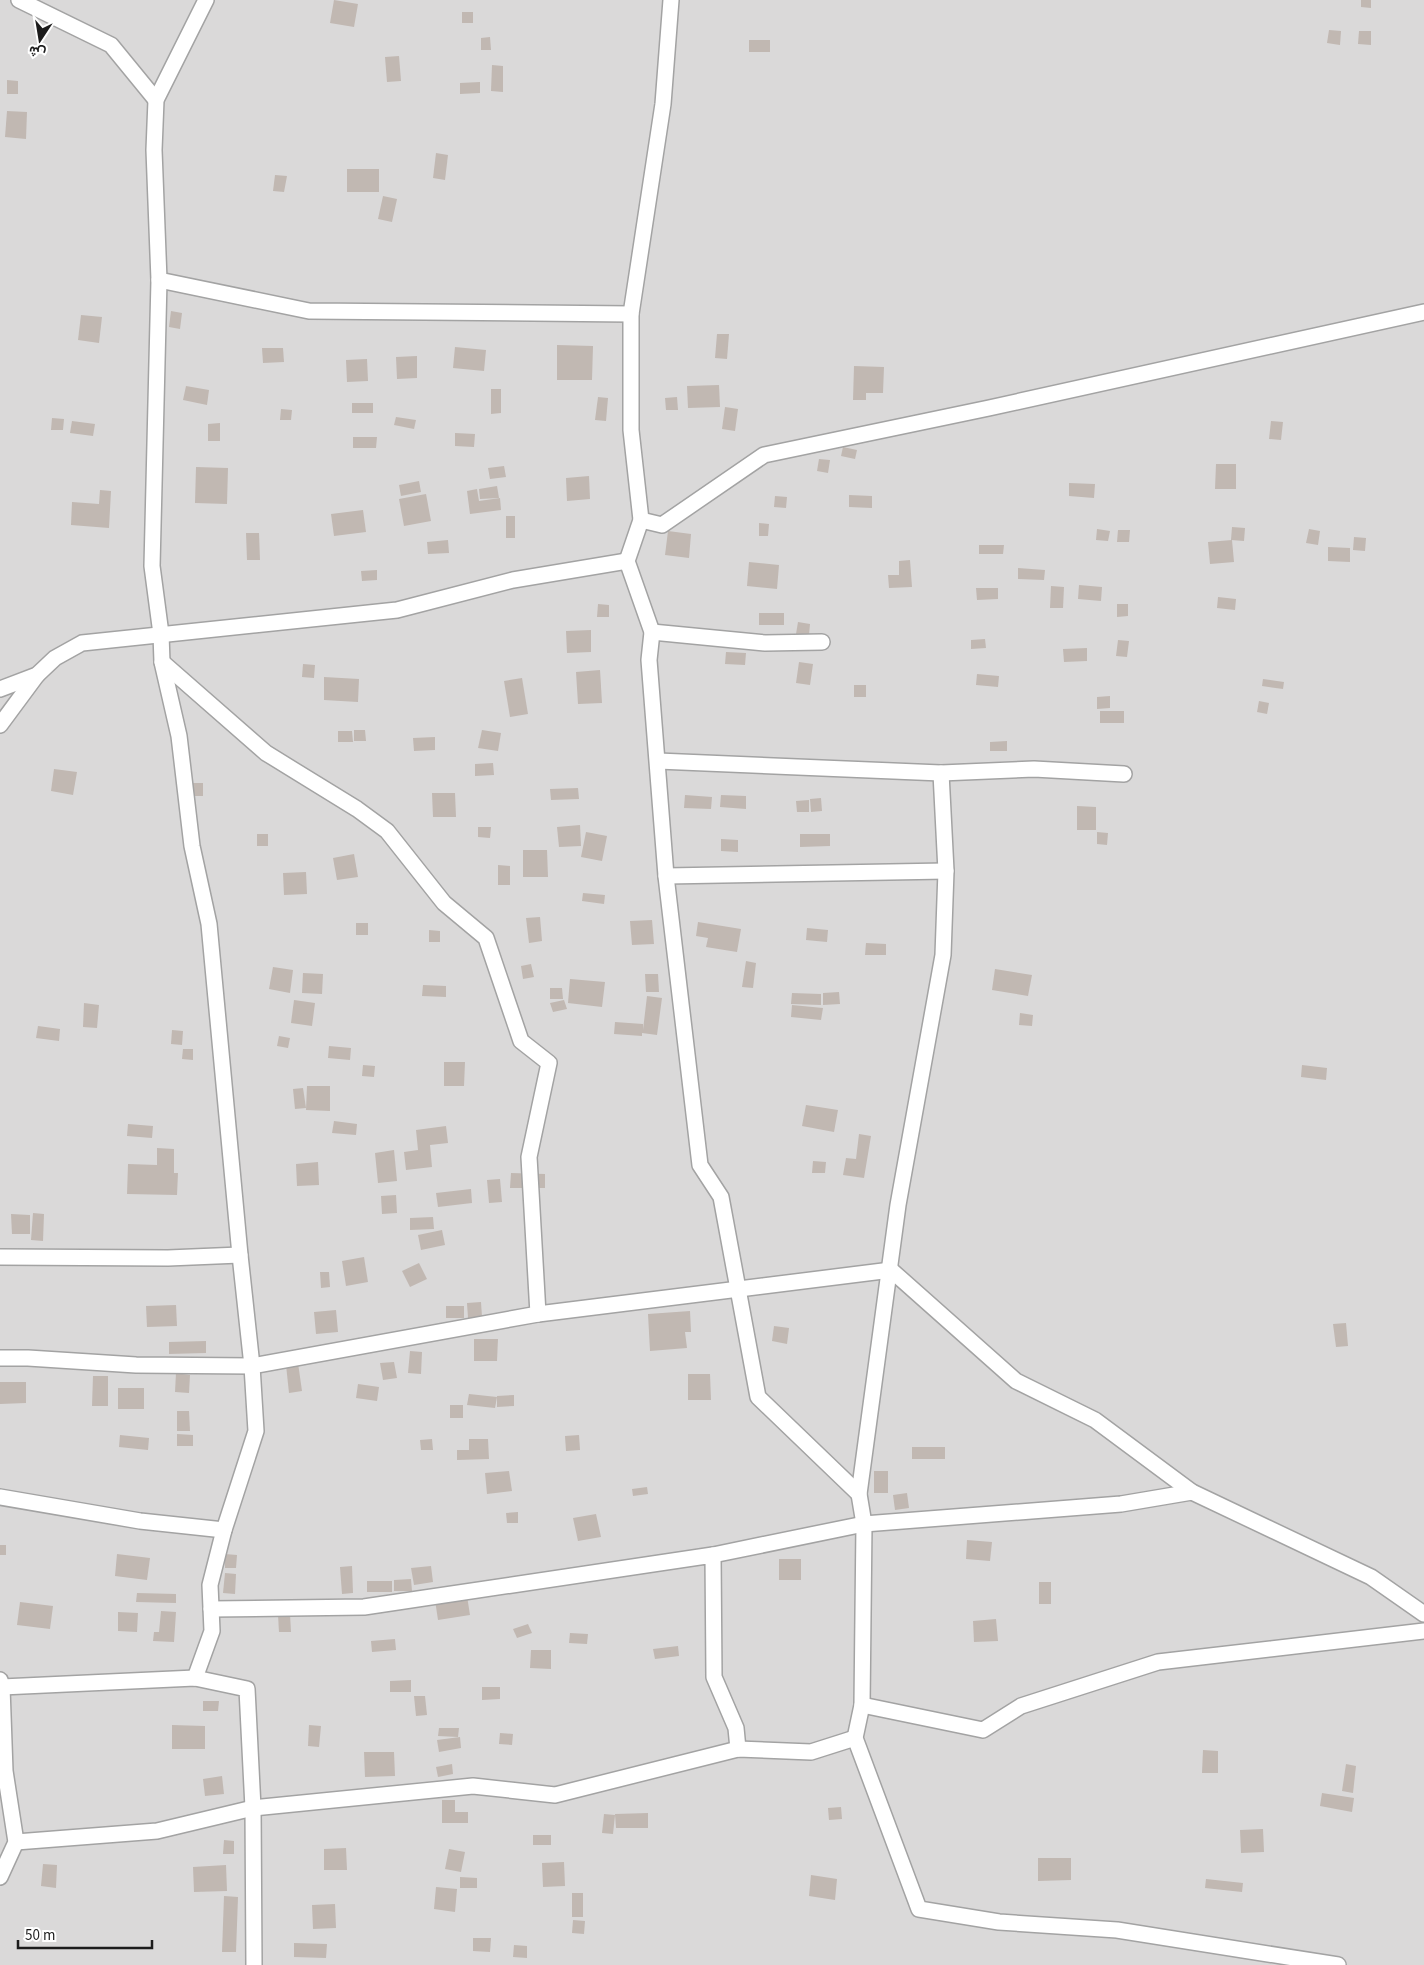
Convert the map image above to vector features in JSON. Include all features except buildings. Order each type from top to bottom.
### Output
[{"type":"street","points":[[19,0],[111,45],[156,100]]},
{"type":"street","points":[[196,1678],[212,1631],[210,1585],[224,1530],[256,1431],[252,1366],[209,924],[192,846],[179,736],[162,662],[161,634],[152,566],[159,280],[154,150],[156,100],[206,0]]},
{"type":"street","points":[[672,0],[663,104],[631,314],[631,430],[641,520],[627,561],[652,632],[649,660],[666,876],[700,1165],[721,1197],[758,1397],[859,1494]]},
{"type":"street","points":[[159,280],[309,311],[631,314]]},
{"type":"street","points":[[641,520],[662,525],[764,455],[989,408],[1424,312]]},
{"type":"street","points":[[0,725],[37,675],[55,658],[82,644],[397,610],[513,580],[627,561]]},
{"type":"street","points":[[652,632],[765,643],[822,642]]},
{"type":"street","points":[[162,662],[266,753],[357,809],[387,831],[444,903],[486,938],[520,1041],[549,1063],[529,1157],[538,1314]]},
{"type":"street","points":[[0,689],[37,675]]},
{"type":"street","points":[[658,761],[941,773],[1034,769],[1124,774]]},
{"type":"street","points":[[941,773],[946,871],[944,955],[898,1205],[891,1270],[859,1494],[864,1524],[862,1705],[855,1738],[919,1909],[999,1922],[1117,1930],[1338,1965]]},
{"type":"street","points":[[666,876],[946,871]]},
{"type":"street","points":[[0,1257],[168,1258],[240,1255]]},
{"type":"street","points":[[0,1358],[136,1365],[252,1366],[538,1314],[891,1270],[1016,1381],[1095,1420],[1192,1492],[1371,1577],[1424,1614]]},
{"type":"street","points":[[211,1609],[364,1607],[713,1555],[864,1524],[1121,1504],[1192,1492]]},
{"type":"street","points":[[0,1496],[140,1521],[224,1530]]},
{"type":"street","points":[[713,1555],[714,1676],[736,1728],[738,1749]]},
{"type":"street","points":[[862,1705],[983,1730],[1021,1706],[1158,1662],[1424,1631]]},
{"type":"street","points":[[0,1877],[16,1842],[5,1771],[1,1684],[196,1678],[247,1689],[253,1808],[254,1965]]},
{"type":"street","points":[[16,1842],[157,1831],[253,1808],[473,1786],[555,1795],[738,1749],[811,1752],[855,1738]]},
{"type":"shaded area","points":[[0,0],[1424,0],[1424,1965],[0,1965]]}]
